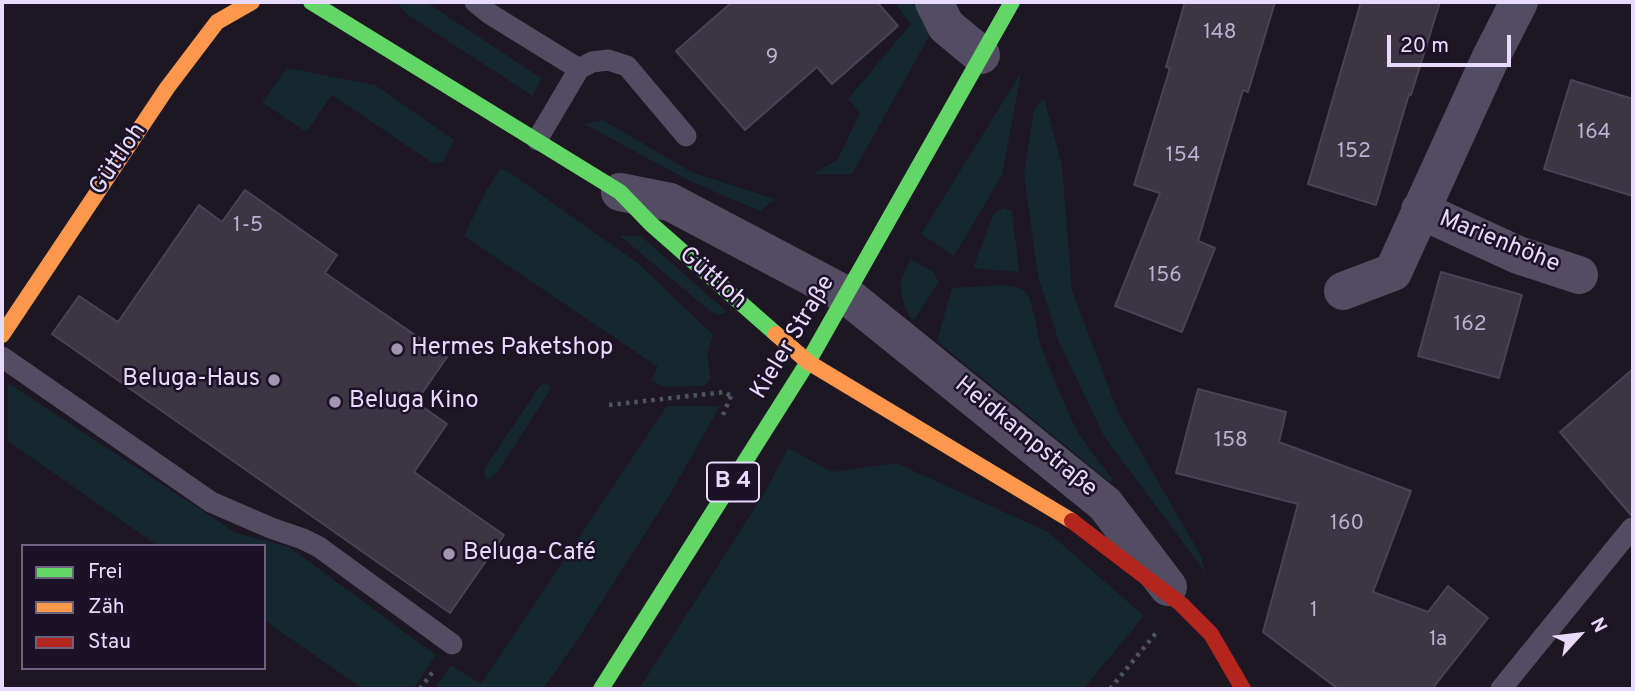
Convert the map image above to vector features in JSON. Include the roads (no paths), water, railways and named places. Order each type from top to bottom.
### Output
[{"type":"street","name":"Güttloh","points":[[2,335],[167,88],[217,22],[252,2]]},
{"type":"street","name":"Güttloh","points":[[311,2],[620,192],[651,225],[808,362]]},
{"type":"street","points":[[934,2],[946,26],[981,55]]},
{"type":"street","name":"Kieler Straße","points":[[601,689],[808,362],[1012,2]]},
{"type":"street","name":"Marienhöhe","points":[[1343,290],[1393,272],[1491,57],[1519,2]]},
{"type":"street","name":"Güttloh","points":[[620,192],[670,202],[846,295]]},
{"type":"street","name":"Marienhöhe","points":[[1420,210],[1518,255],[1579,275]]},
{"type":"street","name":"Heidkampstraße","points":[[846,295],[1105,504],[1181,604]]},
{"type":"street","name":"Heidkampstraße","points":[[808,362],[1077,524],[1181,604],[1211,634],[1243,689]]},
{"type":"lane","points":[[475,2],[579,69]]},
{"type":"lane","points":[[537,140],[579,69],[592,62],[608,60],[627,66],[686,136]]},
{"type":"lane","points":[[2,357],[211,502],[319,547],[452,644]]},
{"type":"lane","points":[[1501,689],[1632,528]]},
{"type":"place","name":"Hermes Paketshop","points":[[397,349]]},
{"type":"place","name":"Beluga-Haus","points":[[274,380]]},
{"type":"place","name":"Beluga Kino","points":[[335,402]]},
{"type":"place","name":"Beluga-Café","points":[[449,554]]}]
